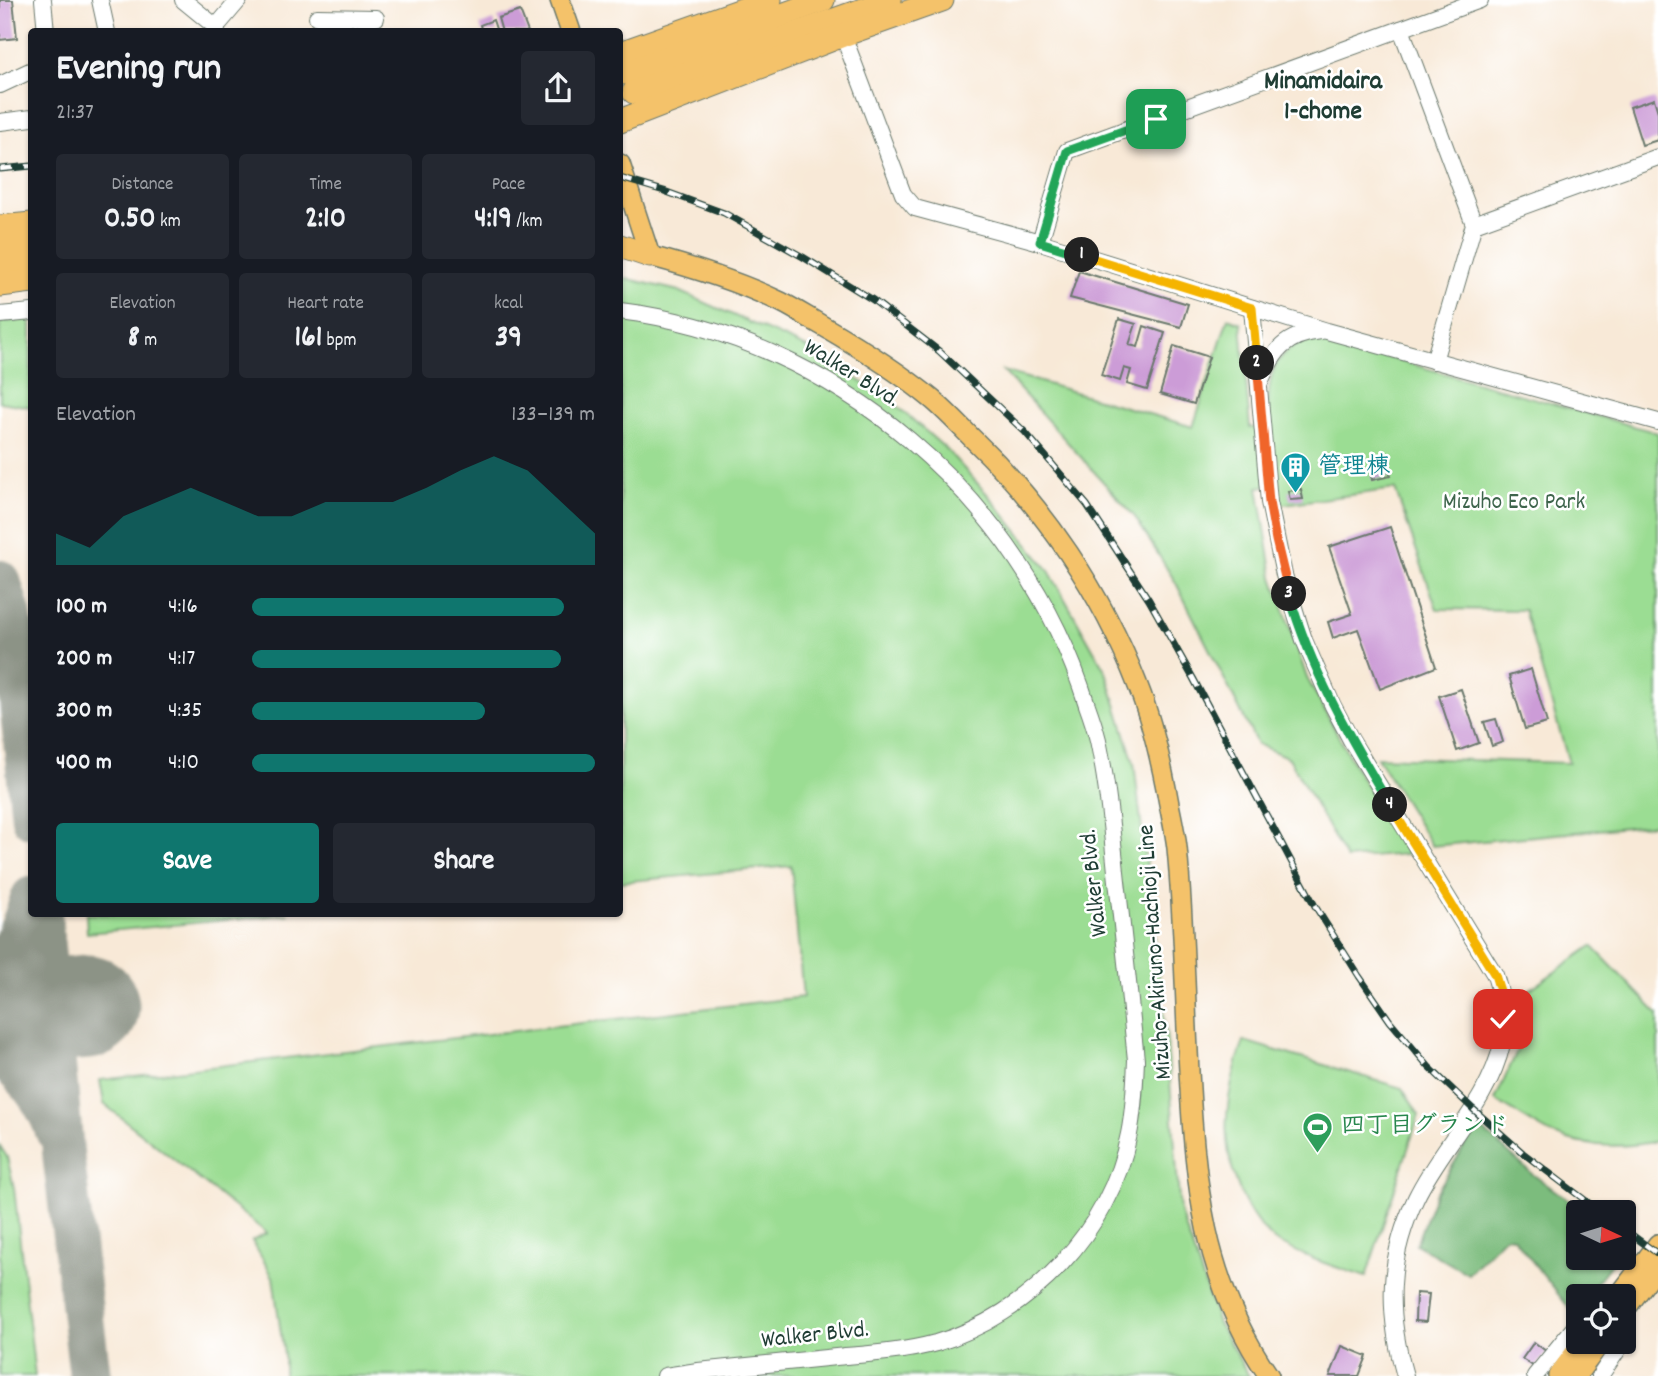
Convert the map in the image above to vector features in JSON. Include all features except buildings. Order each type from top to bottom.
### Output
[{"type":"highway","points":[[626,73],[770,0]]},
{"type":"highway","points":[[626,73],[823,0]]},
{"type":"highway","points":[[626,73],[890,0]]},
{"type":"highway","points":[[623,120],[942,0]]},
{"type":"highway","points":[[0,227],[28,224]]},
{"type":"highway","points":[[0,246],[28,243]]},
{"type":"highway","points":[[623,247],[650,256]]},
{"type":"highway","points":[[623,254],[650,256]]},
{"type":"highway","points":[[0,267],[28,264]]},
{"type":"highway","points":[[0,285],[28,282]]},
{"type":"main road","points":[[560,0],[570,28]]},
{"type":"main road","points":[[623,173],[650,256]]},
{"type":"main road","name":"Mizuho-Akiruno-Hachioji Line","points":[[650,256],[695,268],[782,303],[861,348],[935,401],[1020,486],[1051,525],[1121,644],[1147,712],[1161,761],[1177,845],[1192,1128],[1204,1224],[1229,1304],[1252,1350],[1269,1376]]},
{"type":"main road","points":[[1628,1284],[1658,1244]]},
{"type":"main road","points":[[1636,1295],[1658,1266]]},
{"type":"main road","points":[[1558,1376],[1574,1354]]},
{"type":"main road","points":[[1576,1376],[1592,1354]]},
{"type":"street","points":[[43,0],[46,28]]},
{"type":"street","points":[[100,0],[106,28]]},
{"type":"street","points":[[183,0],[216,28]]},
{"type":"street","points":[[218,28],[239,0]]},
{"type":"street","points":[[337,0],[337,17]]},
{"type":"street","points":[[1040,242],[1067,151],[1480,0]]},
{"type":"street","points":[[317,17],[376,18]]},
{"type":"street","points":[[1401,29],[1474,225],[1434,361]]},
{"type":"street","points":[[843,35],[903,194],[915,208],[1040,242],[1327,331],[1658,422]]},
{"type":"street","points":[[0,85],[28,73]]},
{"type":"street","points":[[0,122],[28,118]]},
{"type":"street","points":[[1474,225],[1658,157]]},
{"type":"street","points":[[1252,308],[1269,502],[1284,575],[1304,640],[1351,740],[1495,975],[1501,994],[1502,1043],[1495,1066],[1472,1109],[1417,1196],[1395,1260],[1392,1284],[1394,1328],[1405,1376]]},
{"type":"street","name":"Walker Blvd.","points":[[623,311],[687,324],[730,337],[818,376],[860,402],[911,440],[961,487],[999,533],[1030,578],[1059,631],[1079,680],[1097,738],[1110,809],[1136,1060],[1129,1135],[1118,1173],[1100,1211],[1078,1244],[1056,1270],[1027,1295],[966,1331],[902,1350],[665,1376]]},
{"type":"street","points":[[0,315],[28,312]]},
{"type":"street","points":[[1259,385],[1272,357],[1289,340],[1306,333],[1327,331]]},
{"type":"street","points":[[1535,1376],[1566,1337]]},
{"type":"street","points":[[1600,1376],[1613,1354]]},
{"type":"green space","points":[[623,278],[679,291],[807,348],[888,398],[946,449],[988,495],[1048,569],[1106,672],[1134,763],[1167,1042],[1180,1212],[1218,1323],[1249,1376],[284,1376],[284,1355],[273,1277],[252,1241],[267,1233],[104,1104],[100,1080],[803,997],[791,866],[623,882]]},
{"type":"green space","name":"Mizuho Eco Park","points":[[1228,318],[1241,323],[1250,428],[1268,426],[1269,388],[1282,356],[1308,340],[1325,340],[1658,433],[1658,824],[1432,846],[1377,757],[1569,763],[1524,610],[1437,609],[1395,489],[1277,505],[1274,485],[1258,487],[1273,577],[1307,678],[1358,772],[1408,854],[1346,859],[1289,758],[1257,744],[1176,583],[1135,517],[1003,371],[1193,427]]},
{"type":"green space","points":[[28,319],[28,407],[0,402],[0,322]]},
{"type":"green space","points":[[86,917],[258,917],[87,933]]},
{"type":"green space","points":[[1592,946],[1658,1014],[1658,1141],[1607,1146],[1568,1140],[1541,1129],[1495,1100],[1522,1040],[1519,997]]},
{"type":"green space","name":"四丁目グランド","points":[[1244,1041],[1402,1088],[1419,1115],[1366,1277],[1315,1260],[1276,1242],[1261,1227],[1243,1198],[1231,1164],[1227,1130],[1231,1087]]},
{"type":"green space","points":[[1477,1125],[1531,1173],[1568,1200],[1566,1200],[1566,1270],[1606,1270],[1595,1284],[1566,1284],[1566,1304],[1513,1237],[1505,1236],[1468,1274],[1416,1244],[1435,1195]]},
{"type":"green space","points":[[0,1146],[7,1157],[14,1188],[35,1376],[0,1376]]},
{"type":"taxiway","points":[[0,581],[13,633],[28,779]]},
{"type":"taxiway","points":[[0,964],[15,943],[28,908]]},
{"type":"taxiway","points":[[41,917],[64,1162],[90,1376]]},
{"type":"taxiway","points":[[0,1056],[34,1089],[47,1109],[56,1131]]},
{"type":"runway","points":[[0,1015],[87,1007]]},
{"type":"railway","points":[[0,169],[28,166]]},
{"type":"railway","points":[[623,179],[724,213],[873,300],[939,351],[1025,432],[1087,505],[1149,600],[1315,906],[1390,1021],[1429,1067],[1473,1109],[1523,1153],[1585,1200]]},
{"type":"railway","points":[[1636,1238],[1658,1254]]},
{"type":"place","name":"管理棟","points":[[1295,495]]},
{"type":"place","name":"四丁目グランド","points":[[1318,1154]]},
{"type":"district","name":"Minamidaira 1-chome","points":[[1323,97]]},
{"type":"route","points":[[1156,119],[1067,151],[1040,242],[1252,308],[1269,502],[1284,575],[1304,640],[1318,675],[1351,740],[1495,975],[1501,994],[1503,1019]]}]
